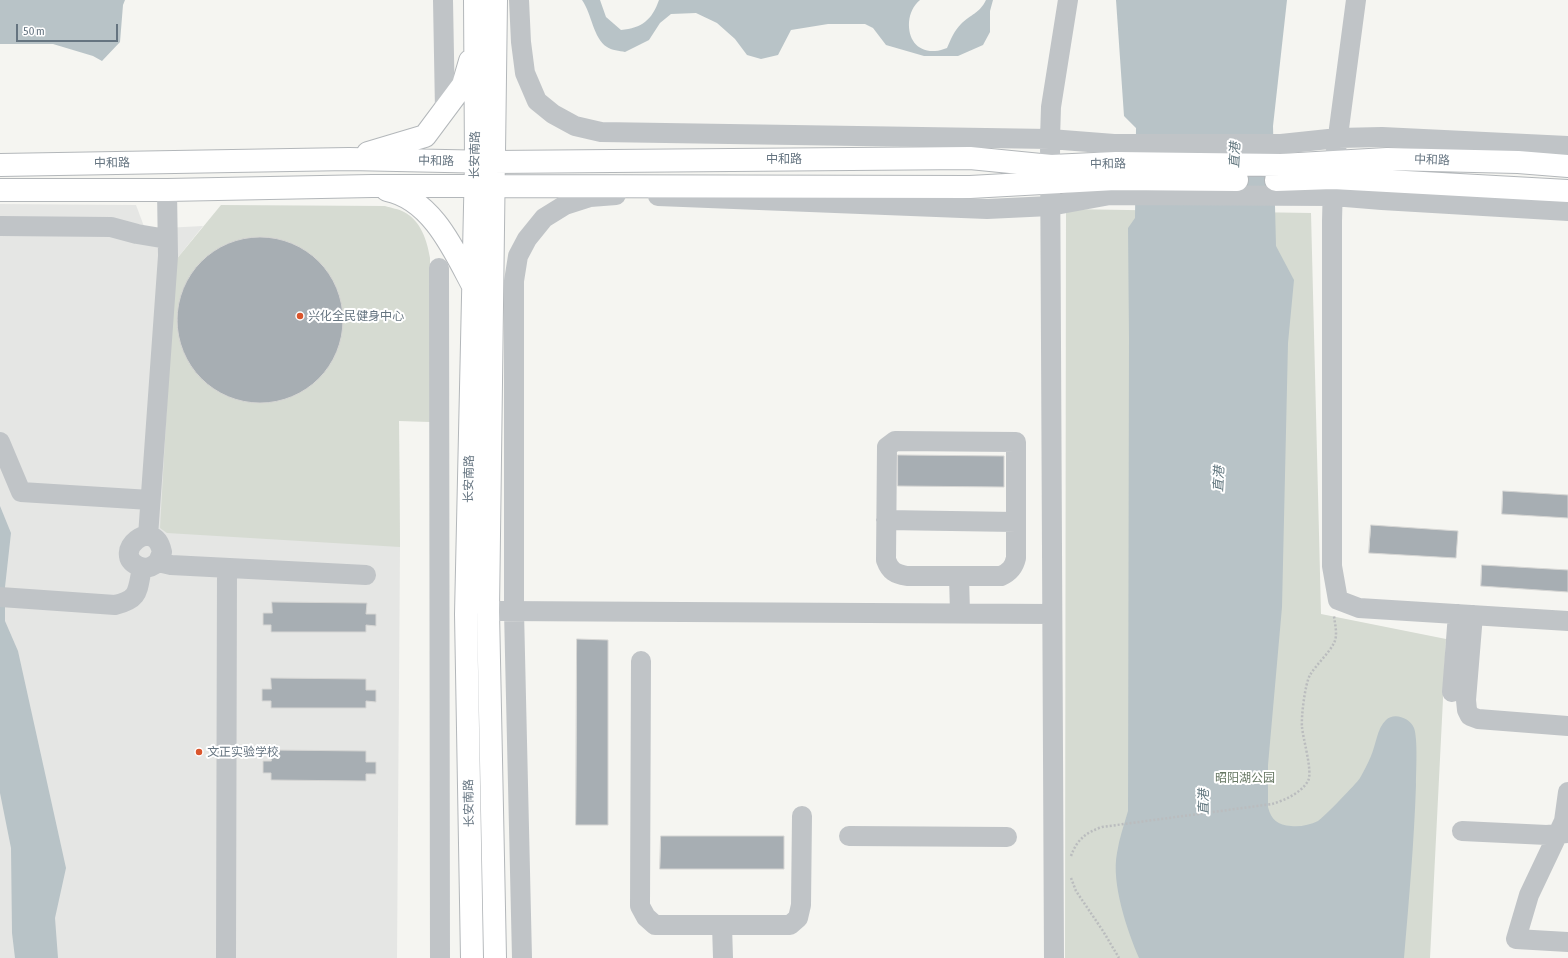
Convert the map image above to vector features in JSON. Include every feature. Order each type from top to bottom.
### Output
[{"type":"main road","name":"长安南路","points":[[475,0],[476,39],[485,162]]},
{"type":"main road","name":"长安南路","points":[[495,958],[488,611],[484,186],[496,0]]},
{"type":"main road","points":[[349,159],[425,136],[463,85],[476,39]]},
{"type":"main road","name":"中和路","points":[[0,165],[349,159],[485,162],[970,158],[1051,174]]},
{"type":"main road","name":"中和路","points":[[1334,178],[1387,159],[1518,162],[1568,166]]},
{"type":"main road","name":"中和路","points":[[0,190],[167,190],[372,186],[970,187],[1051,174],[1113,170],[1281,171],[1334,178],[1568,191]]},
{"type":"main road","points":[[372,186],[396,191],[414,202],[427,214],[441,229],[472,284]]},
{"type":"main road","name":"长安南路","points":[[472,958],[466,614],[472,284],[484,186]]},
{"type":"street","points":[[443,0],[445,110]]},
{"type":"street","points":[[520,0],[521,42],[524,73],[537,101],[553,114],[575,126],[601,132],[1050,139],[1113,170],[1281,171],[1338,138],[1382,137],[1568,146]]},
{"type":"street","points":[[1054,958],[1050,107],[1068,0]]},
{"type":"street","points":[[1356,0],[1338,138],[1332,221],[1332,566],[1338,600],[1359,608],[1568,621]]},
{"type":"street","points":[[522,958],[514,611],[514,281],[518,256],[527,239],[544,218],[565,205],[590,197],[621,195],[987,209],[1050,206],[1113,170]]},
{"type":"street","points":[[1334,178],[1382,200],[1568,211]]},
{"type":"street","points":[[148,536],[167,264],[167,190]]},
{"type":"street","points":[[0,226],[111,227],[137,234],[167,238]]},
{"type":"street","points":[[439,268],[440,958]]},
{"type":"street","points":[[895,441],[1016,442],[1016,522],[1016,558],[1014,566],[1001,576],[907,576],[897,574],[889,569],[886,560],[887,447],[895,441]]},
{"type":"street","points":[[0,442],[21,492],[150,500]]},
{"type":"street","points":[[886,520],[1016,522]]},
{"type":"street","points":[[6,597],[115,605],[129,601],[136,593],[150,565],[161,558],[161,546],[153,537],[142,536],[132,543],[130,549],[130,556],[136,566],[150,565],[171,565],[366,575]]},
{"type":"street","points":[[226,958],[227,568]]},
{"type":"street","points":[[959,576],[960,613]]},
{"type":"street","points":[[488,611],[1052,614]]},
{"type":"street","points":[[1452,692],[1465,615]]},
{"type":"street","points":[[1465,615],[1466,700],[1467,710],[1470,716],[1478,719],[1568,726]]},
{"type":"street","points":[[641,661],[640,906],[646,918],[654,925],[790,925],[798,918],[801,906],[802,816]]},
{"type":"street","points":[[1568,792],[1563,833],[1529,895],[1516,938],[1568,942]]},
{"type":"street","points":[[1462,831],[1547,835],[1563,833]]},
{"type":"street","points":[[849,836],[1007,837]]},
{"type":"street","points":[[722,925],[723,958]]},
{"type":"path","points":[[1070,860],[1077,844],[1089,832],[1102,827],[1272,804],[1287,799],[1301,789],[1308,781],[1310,766],[1304,747],[1302,725],[1304,700],[1309,677],[1334,644],[1336,635],[1334,612],[1338,600]]},
{"type":"path","points":[[1070,872],[1076,891],[1119,958]]},
{"type":"shaded area","name":"文正实验学校","points":[[0,204],[136,205],[145,229],[203,226],[175,261],[399,420],[400,547],[397,958],[0,958]]},
{"type":"green space","name":"兴化全民健身中心","points":[[221,205],[385,206],[404,212],[415,220],[419,226],[425,238],[430,258],[430,422],[399,421],[400,547],[167,533],[160,528],[175,261]]},
{"type":"green space","name":"昭阳湖公园","points":[[1066,209],[1311,213],[1321,614],[1446,639],[1430,958],[1065,958]]},
{"type":"water","points":[[0,0],[125,0],[123,5],[120,42],[102,61],[93,56],[53,44],[0,44]]},
{"type":"water","points":[[582,0],[600,0],[606,17],[621,30],[635,27],[645,22],[653,13],[659,0],[920,0],[912,10],[910,16],[910,34],[912,39],[919,47],[929,51],[935,51],[947,48],[961,24],[978,11],[986,0],[993,0],[990,11],[990,32],[983,45],[958,56],[924,56],[886,45],[873,28],[865,24],[828,24],[791,30],[778,55],[761,59],[747,55],[735,39],[717,23],[696,13],[671,14],[660,23],[649,40],[625,52],[611,49],[602,43],[599,38]]},
{"type":"water","name":"昭阳湖公园","points":[[1116,0],[1287,0],[1273,126],[1276,246],[1294,280],[1288,343],[1282,607],[1268,765],[1268,807],[1273,818],[1282,824],[1301,826],[1318,821],[1360,778],[1373,752],[1383,723],[1393,716],[1397,716],[1402,717],[1412,724],[1416,740],[1416,785],[1413,850],[1404,958],[1139,958],[1125,920],[1118,892],[1116,865],[1119,842],[1128,811],[1128,228],[1135,218],[1136,128],[1124,116]]},
{"type":"water","points":[[0,506],[11,533],[5,587],[5,621],[18,651],[66,868],[55,918],[58,958],[15,958],[12,933],[11,848],[0,793]]},
{"type":"building","points":[[252,237],[268,237],[284,240],[299,246],[319,261],[334,281],[337,288],[342,304],[342,336],[337,352],[334,359],[319,379],[299,394],[284,400],[268,403],[252,403],[236,400],[221,394],[201,379],[196,373],[186,359],[180,344],[177,328],[177,312],[180,296],[186,281],[201,261],[207,256],[221,246],[236,240]]},
{"type":"building","points":[[898,455],[1004,456],[1004,487],[898,486]]},
{"type":"building","points":[[1503,491],[1568,495],[1568,518],[1502,514]]},
{"type":"building","points":[[1371,525],[1458,531],[1456,558],[1369,553]]},
{"type":"building","points":[[1482,565],[1568,570],[1568,592],[1481,586]]},
{"type":"building","points":[[272,602],[367,603],[366,614],[376,614],[376,626],[366,625],[366,632],[271,632],[271,625],[263,625],[263,613],[272,613]]},
{"type":"building","points":[[577,639],[608,640],[608,825],[576,825]]},
{"type":"building","points":[[271,678],[366,679],[366,690],[376,690],[376,702],[366,701],[366,708],[271,708],[271,701],[262,701],[262,689],[271,689]]},
{"type":"building","points":[[271,750],[366,751],[366,762],[376,762],[376,774],[366,774],[366,781],[271,780],[271,773],[263,773],[263,761],[271,761]]},
{"type":"building","points":[[661,836],[784,836],[784,869],[660,869]]},
{"type":"place","name":"兴化全民健身中心","points":[[300,316]]},
{"type":"place","name":"文正实验学校","points":[[199,752]]},
{"type":"water label","name":"直港","points":[[1235,155]]},
{"type":"water label","name":"直港","points":[[1219,479]]},
{"type":"water label","name":"直港","points":[[1204,802]]}]
